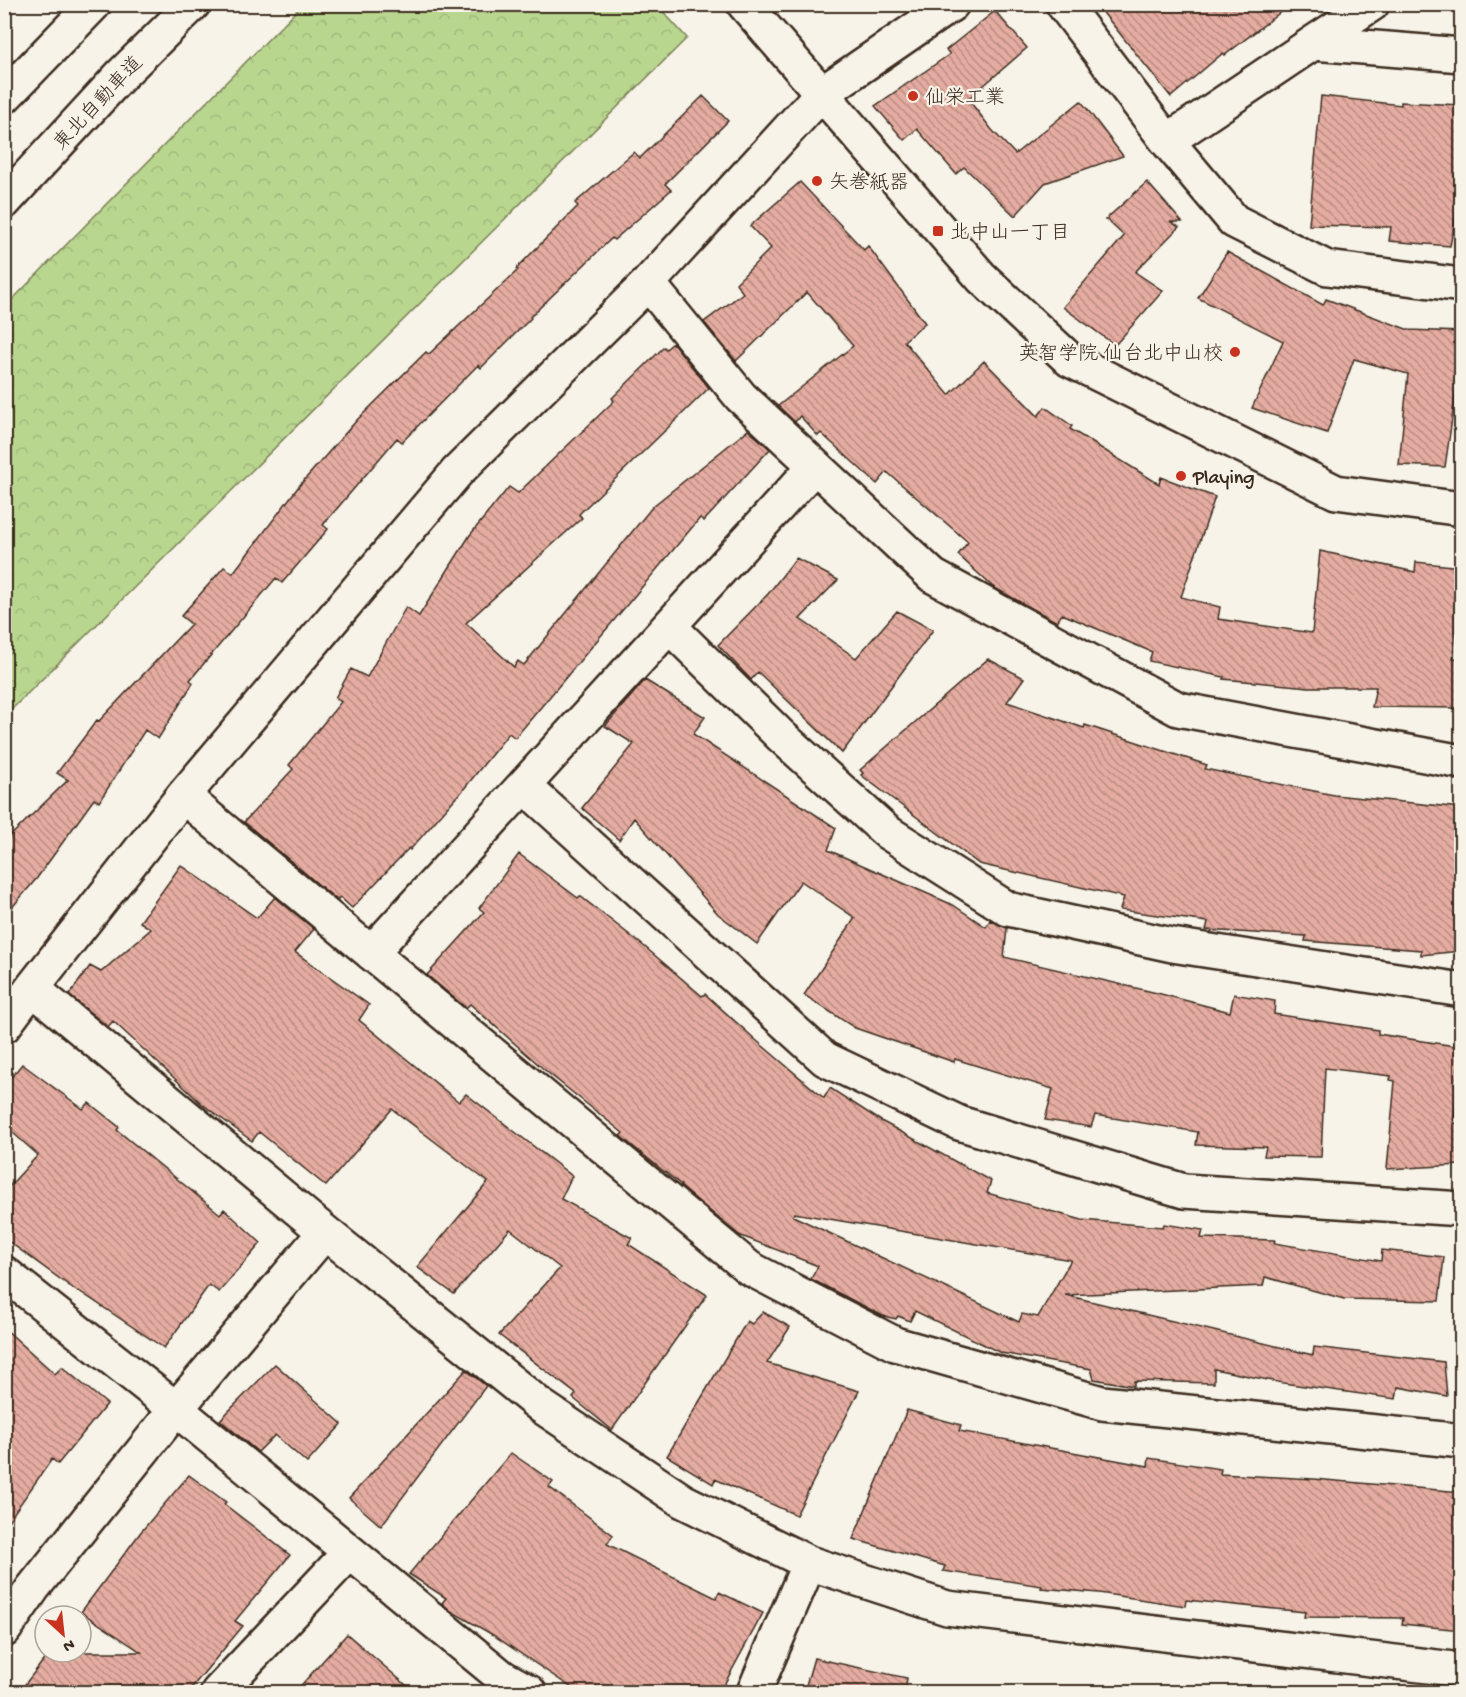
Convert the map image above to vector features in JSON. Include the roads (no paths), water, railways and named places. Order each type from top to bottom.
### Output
[{"type":"main road","points":[[4,97],[94,4]]},
{"type":"main road","name":"東北自動車道","points":[[4,202],[122,75],[193,4]]},
{"type":"main road","points":[[744,4],[982,279],[1070,360],[1336,492],[1461,509]]},
{"type":"main road","points":[[4,1026],[183,796],[457,472],[648,283],[821,94],[952,4]]},
{"type":"main road","points":[[1063,4],[1167,141],[1234,221],[1327,268],[1461,285]]},
{"type":"main road","points":[[1167,141],[1372,4]]},
{"type":"main road","points":[[1313,43],[1461,55]]},
{"type":"main road","points":[[648,283],[741,397],[933,576],[1178,709],[1461,762]]},
{"type":"main road","points":[[371,953],[815,466]]},
{"type":"main road","points":[[669,626],[781,736],[887,832],[1008,909],[1172,945],[1461,990]]},
{"type":"main road","points":[[524,786],[825,1059],[959,1123],[1184,1191],[1461,1209]]},
{"type":"main road","points":[[183,796],[749,1268],[895,1344],[1102,1403],[1461,1441]]},
{"type":"main road","points":[[32,988],[325,1232],[540,1406],[683,1501],[809,1563],[947,1608],[1461,1670]]},
{"type":"main road","points":[[4,1630],[33,1588],[176,1409],[325,1232]]},
{"type":"main road","points":[[4,1273],[176,1409],[502,1677],[529,1692]]},
{"type":"main road","points":[[218,1692],[350,1552]]},
{"type":"main road","points":[[754,1692],[809,1563]]},
{"type":"place","name":"仙栄工業","points":[[913,96]]},
{"type":"place","name":"矢巻紙器","points":[[817,181]]},
{"type":"place","name":"北中山一丁目","points":[[938,231]]},
{"type":"place","name":"英智学院 仙台北中山校","points":[[1235,352]]},
{"type":"place","name":"Playing","points":[[1181,476]]}]
